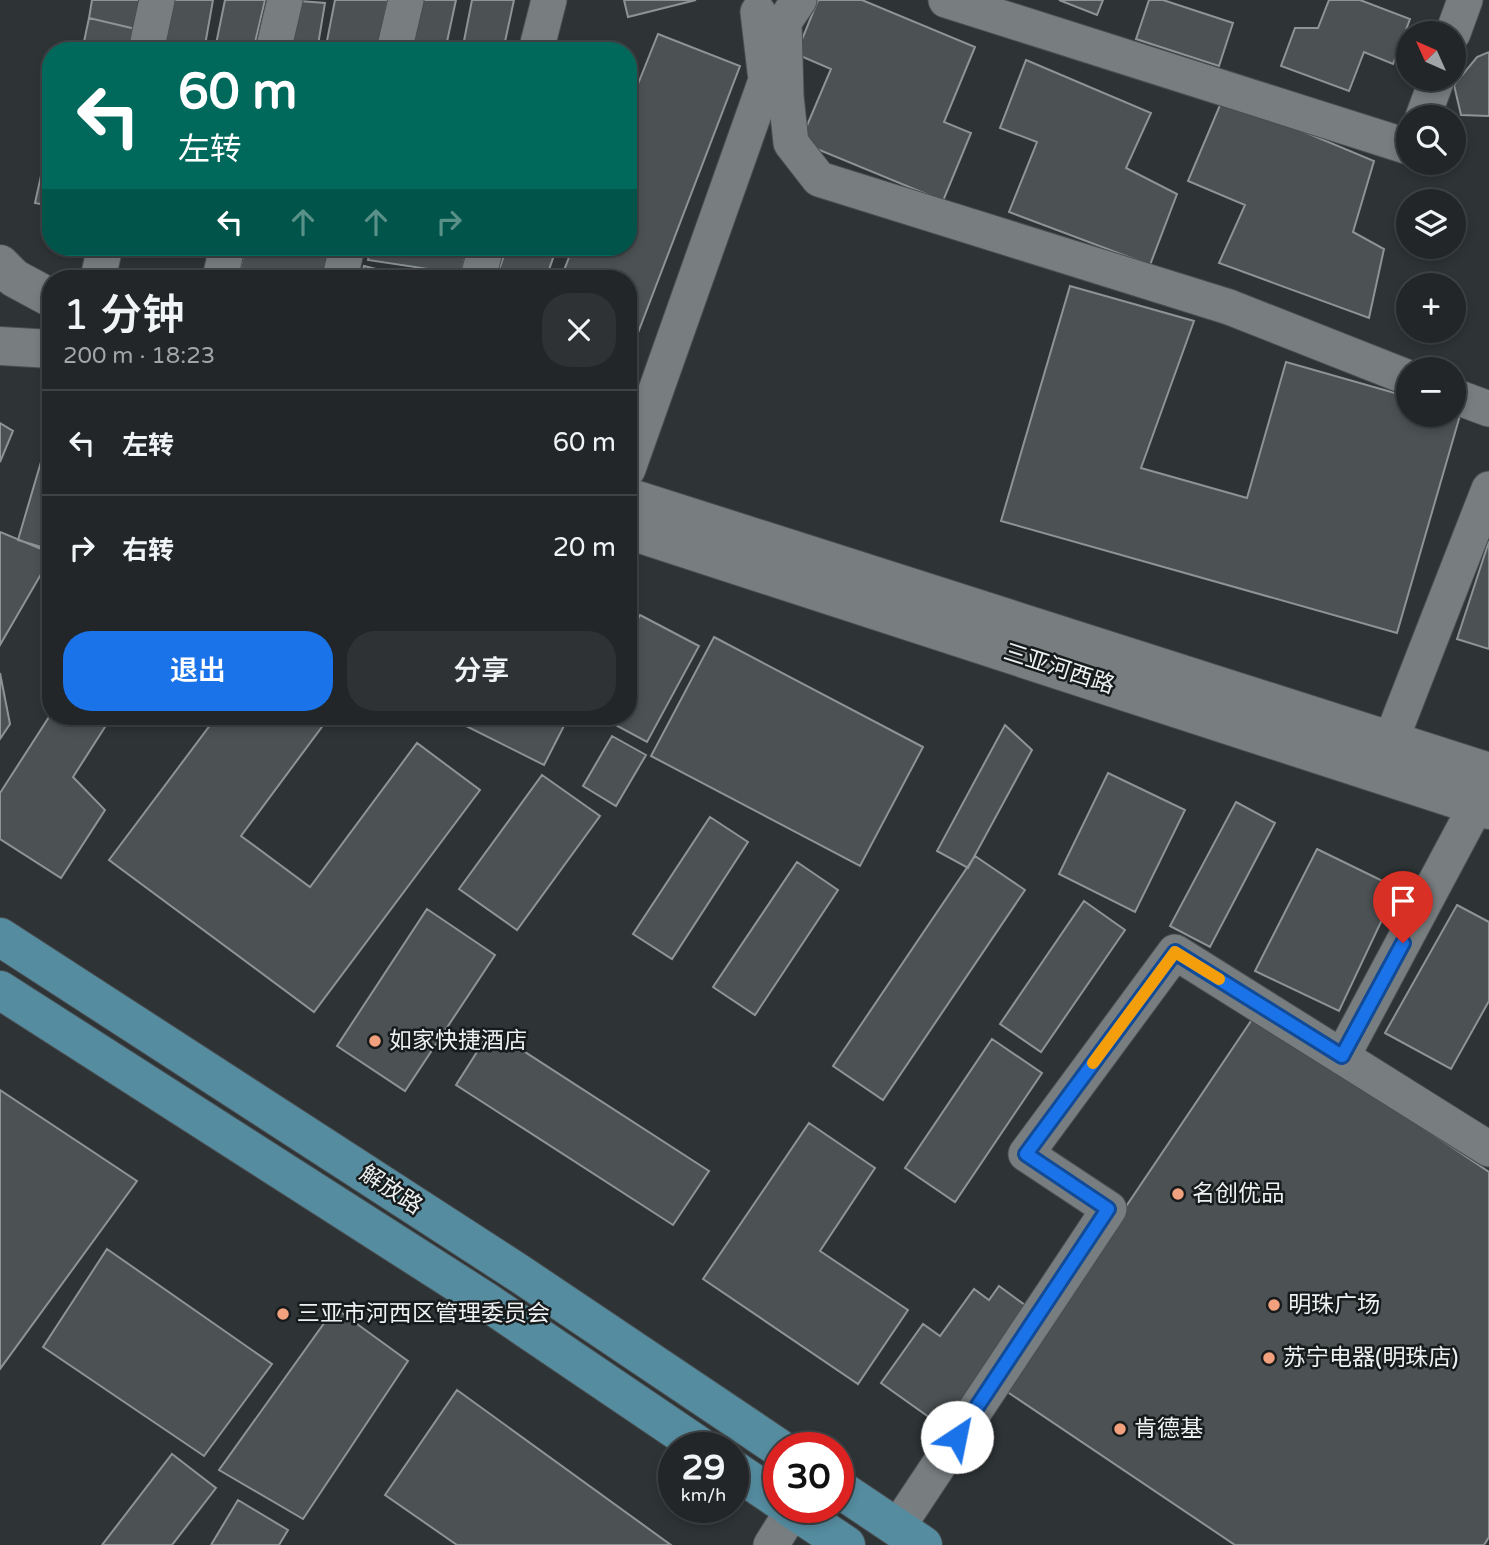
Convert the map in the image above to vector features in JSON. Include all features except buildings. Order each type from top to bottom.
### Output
[{"type":"main road","points":[[7,271],[42,292]]},
{"type":"main road","points":[[0,346],[42,348]]},
{"type":"main road","name":"三亚河西路","points":[[637,500],[1391,740],[1485,796]]},
{"type":"main road","name":"三亚河西路","points":[[637,533],[1485,796]]},
{"type":"main road","name":"解放路","points":[[0,937],[517,1272],[763,1437]]},
{"type":"main road","name":"解放路","points":[[0,990],[487,1302],[679,1432]]},
{"type":"main road","points":[[854,1499],[910,1536]]},
{"type":"main road","points":[[813,1523],[846,1545]]},
{"type":"street","points":[[148,42],[157,0]]},
{"type":"street","points":[[275,42],[285,0]]},
{"type":"street","points":[[396,42],[406,0]]},
{"type":"street","points":[[538,42],[549,0]]},
{"type":"street","points":[[799,0],[785,22],[786,96],[792,143],[819,179],[1229,306],[1396,373]]},
{"type":"street","points":[[946,0],[1396,143]]},
{"type":"street","points":[[1457,21],[1465,0]]},
{"type":"street","points":[[637,445],[766,80],[758,12]]},
{"type":"street","points":[[1466,400],[1489,409]]},
{"type":"street","points":[[1391,740],[1489,489]]},
{"type":"street","points":[[1342,1056],[1485,796]]},
{"type":"street","points":[[910,1536],[1108,1209],[1026,1154],[1175,952],[1489,1149]]},
{"type":"street","points":[[771,1545],[780,1523]]},
{"type":"slow traffic","points":[[1093,1063],[1175,952],[1219,979]]},
{"type":"place","name":"如家快捷酒店","points":[[375,1041]]},
{"type":"place","name":"名创优品","points":[[1178,1194]]},
{"type":"place","name":"明珠广场","points":[[1274,1305]]},
{"type":"place","name":"三亚市河西区管理委员会","points":[[283,1314]]},
{"type":"place","name":"苏宁电器(明珠店)","points":[[1269,1358]]},
{"type":"place","name":"肯德基","points":[[1120,1429]]},
{"type":"route","points":[[957,1437],[1108,1209],[1026,1154],[1175,952],[1342,1056],[1403,943]]}]
